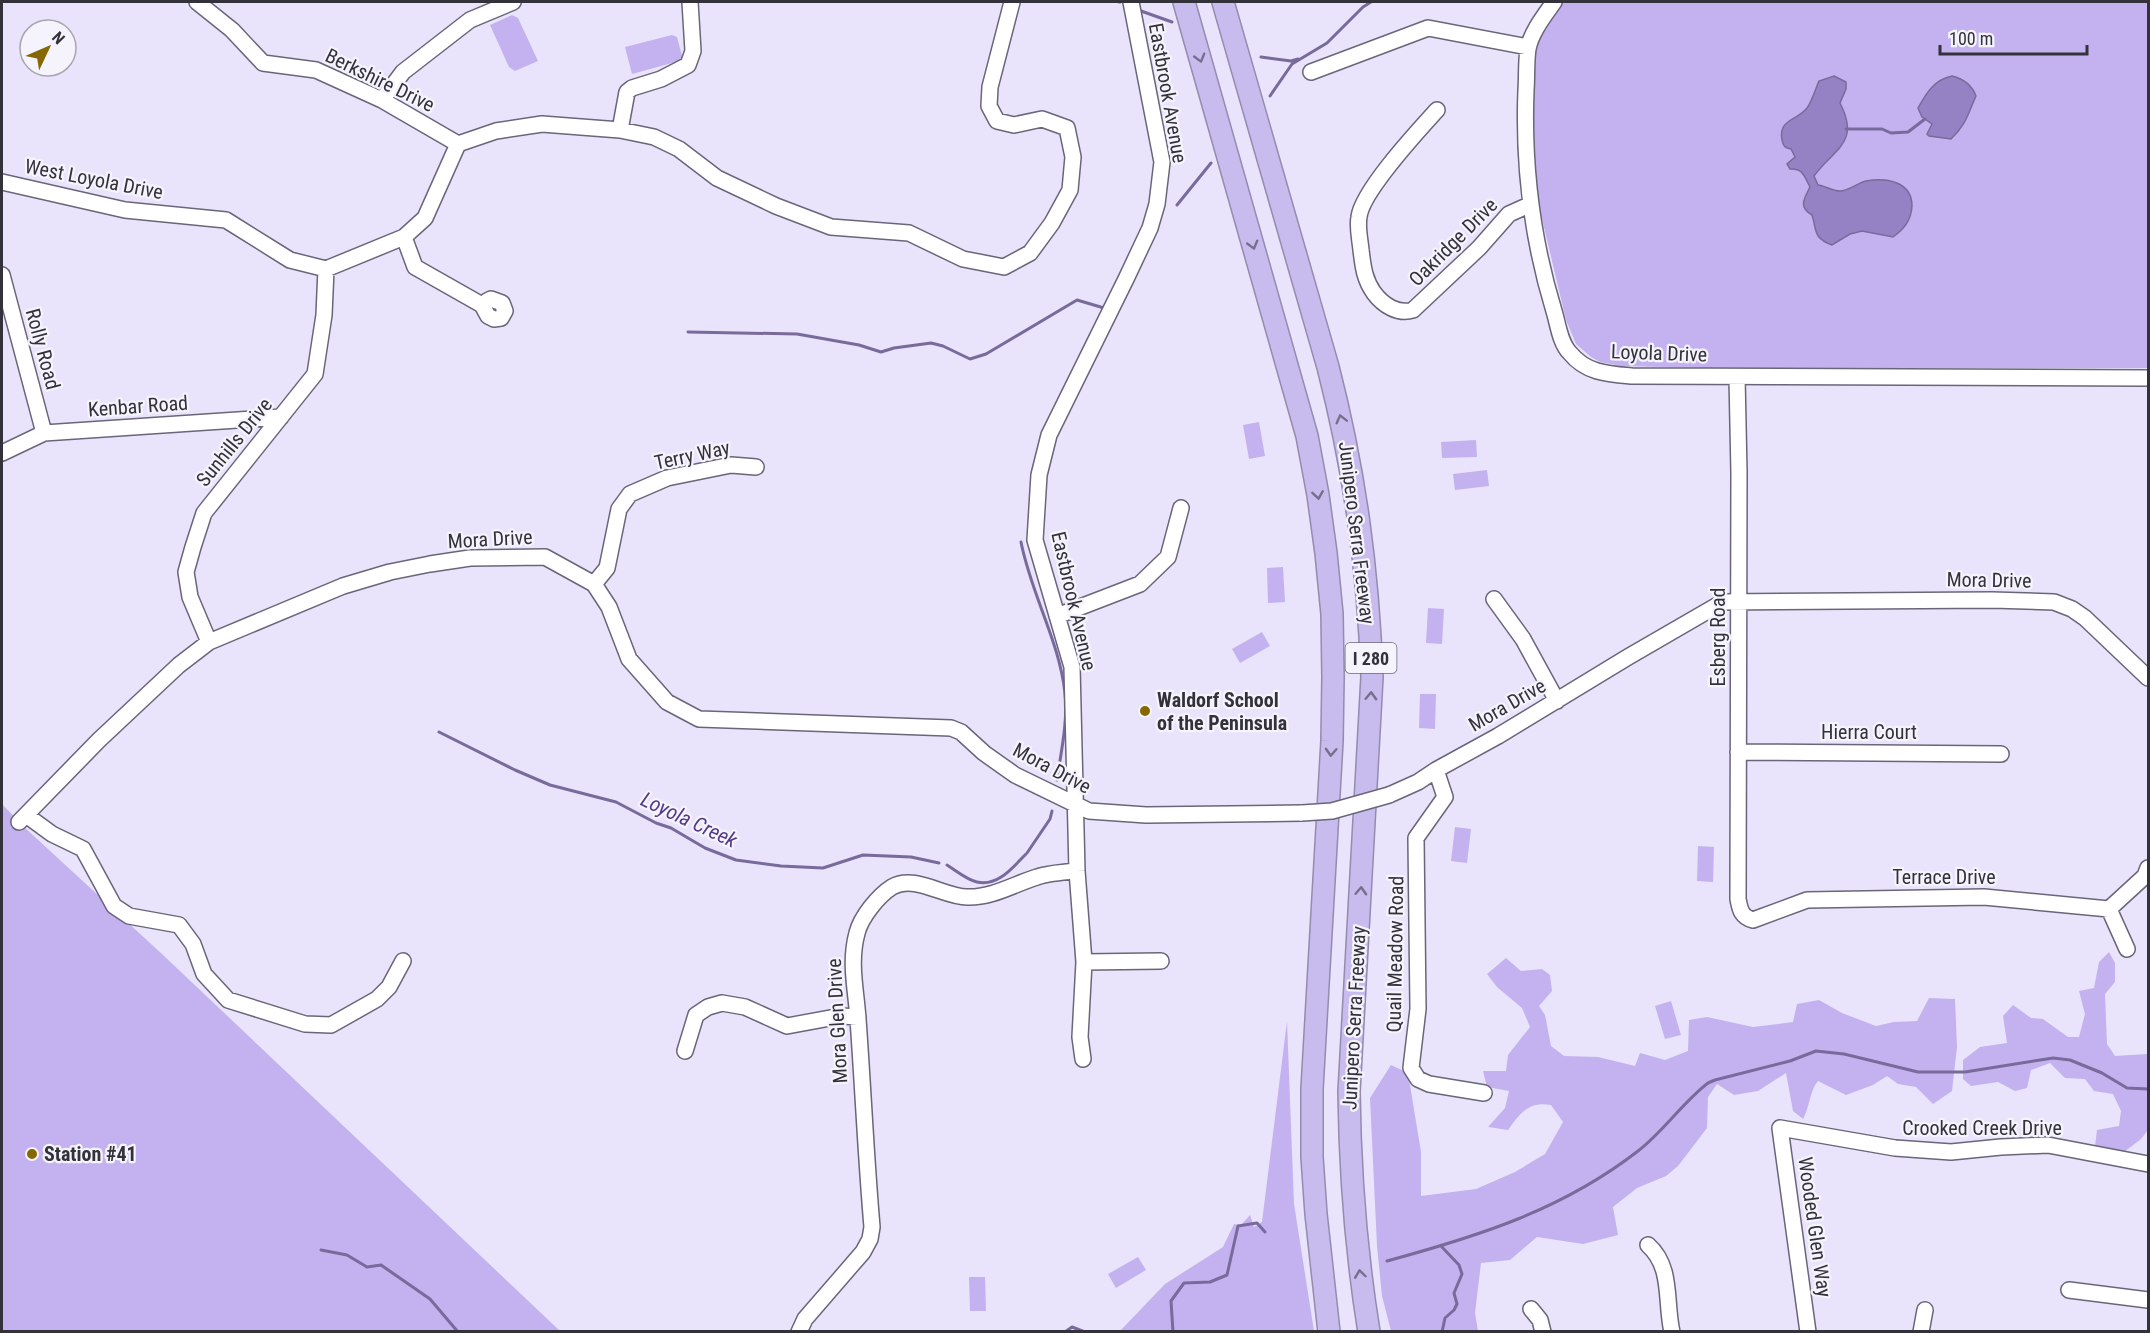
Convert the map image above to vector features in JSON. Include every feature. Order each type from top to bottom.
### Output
[{"type":"highway","name":"Junipero Serra Freeway","points":[[1184,2],[1307,436],[1326,553],[1332,614],[1334,676],[1312,1089],[1312,1157],[1329,1332]]},
{"type":"highway","name":"Junipero Serra Freeway","points":[[1223,2],[1329,367],[1344,428],[1364,551],[1370,614],[1372,677],[1349,1092],[1349,1156],[1359,1272],[1369,1332]]},
{"type":"street","name":"Berkshire Drive","points":[[196,2],[232,30],[263,63],[316,70],[382,100],[458,144]]},
{"type":"street","points":[[382,100],[403,72],[470,20],[513,2]]},
{"type":"street","points":[[620,130],[627,92],[632,87],[661,78],[688,65],[693,51],[690,2]]},
{"type":"street","points":[[326,269],[405,237],[425,218],[458,144],[496,131],[542,124],[620,130],[654,137],[679,149],[717,178],[776,206],[831,227],[909,233],[963,259],[1004,267],[1030,253],[1052,223],[1070,190],[1073,158],[1067,128],[1042,119],[1014,125],[997,121],[989,106],[990,87],[1012,2]]},
{"type":"street","name":"Eastbrook Avenue","points":[[1083,1059],[1080,1037],[1084,962],[1077,871],[1072,667],[1035,540],[1039,475],[1049,435],[1136,258],[1150,228],[1157,204],[1162,162],[1131,2]]},
{"type":"street","points":[[1311,72],[1428,28],[1528,47],[1554,2]]},
{"type":"street","name":"Loyola Drive","points":[[1528,47],[1524,133],[1529,205],[1562,340],[1568,352],[1588,369],[1611,374],[2148,378]]},
{"type":"street","name":"Oakridge Drive","points":[[1437,110],[1377,182],[1359,215],[1364,275],[1377,297],[1396,310],[1406,312],[1413,310],[1484,244],[1509,214],[1529,205]]},
{"type":"street","name":"West Loyola Drive","points":[[2,182],[124,210],[226,220],[290,260],[326,269]]},
{"type":"street","points":[[405,237],[415,267],[482,305]]},
{"type":"street","name":"Sunhills Drive","points":[[209,642],[190,597],[186,572],[193,547],[204,513],[315,374],[324,315],[326,269]]},
{"type":"street","name":"Rolly Road","points":[[2,274],[44,434]]},
{"type":"street","name":"Esberg Road","points":[[1737,376],[1738,899]]},
{"type":"street","name":"Kenbar Road","points":[[2,453],[44,434],[281,417]]},
{"type":"street","name":"Terry Way","points":[[594,584],[607,568],[620,509],[630,494],[667,478],[731,465],[756,467]]},
{"type":"street","points":[[1057,616],[1140,584],[1168,557],[1181,508]]},
{"type":"street","name":"Mora Drive","points":[[403,961],[389,987],[377,999],[331,1025],[305,1024],[228,1000],[204,974],[193,944],[179,925],[129,916],[114,906],[83,849],[23,819],[99,740],[179,665],[209,642],[343,586],[390,572],[470,558],[545,557],[594,584],[609,607],[629,659],[667,702],[699,718],[951,728],[961,732],[984,753],[1015,775],[1075,805],[1096,812],[1146,815],[1302,813],[1332,811],[1389,795],[1418,782],[1498,736],[1724,602],[1992,600],[2054,602],[2072,609],[2085,618],[2148,678]]},
{"type":"street","points":[[1494,598],[1522,639],[1557,701]]},
{"type":"street","name":"Hierra Court","points":[[1738,752],[2001,754]]},
{"type":"street","name":"Quail Meadow Road","points":[[1436,770],[1445,797],[1416,838],[1418,1009],[1411,1068],[1418,1079],[1429,1084],[1484,1093]]},
{"type":"street","points":[[2127,949],[2109,909],[2145,876],[2148,868]]},
{"type":"street","name":"Mora Glen Drive","points":[[799,1332],[805,1319],[863,1252],[870,1239],[872,1227],[858,1017],[852,968],[857,931],[874,903],[892,888],[904,884],[918,885],[958,897],[980,897],[1038,877],[1077,871]]},
{"type":"street","name":"Terrace Drive","points":[[1738,899],[1740,910],[1748,919],[1753,920],[1807,900],[1984,897],[2109,909]]},
{"type":"street","points":[[1084,962],[1161,961]]},
{"type":"street","points":[[685,1051],[696,1015],[708,1007],[722,1003],[745,1007],[787,1026],[841,1017],[858,1017]]},
{"type":"street","name":"Crooked Creek Drive","points":[[1780,1128],[1895,1148],[1951,1152],[2048,1145],[2148,1164]]},
{"type":"street","name":"Wooded Glen Way","points":[[1780,1128],[1808,1332]]},
{"type":"street","points":[[1648,1245],[1658,1258],[1666,1277],[1672,1332]]},
{"type":"street","points":[[2069,1290],[2148,1300]]},
{"type":"street","points":[[1530,1309],[1540,1320],[1544,1332]]},
{"type":"street","points":[[1922,1332],[1925,1310]]},
{"type":"shaded area","points":[[1562,2],[2148,2],[2148,368],[1705,368],[1622,366],[1600,362],[1591,357],[1576,344],[1566,320],[1539,206],[1529,145],[1535,53],[1540,36]]},
{"type":"shaded area","points":[[512,15],[518,18],[538,61],[515,71],[509,67],[490,25]]},
{"type":"shaded area","points":[[672,35],[677,37],[682,56],[679,61],[632,74],[625,47]]},
{"type":"shaded area","points":[[1834,76],[1846,82],[1846,89],[1840,103],[1846,117],[1846,137],[1842,145],[1814,176],[1818,185],[1837,191],[1874,180],[1890,181],[1903,186],[1908,191],[1912,206],[1906,224],[1893,237],[1862,231],[1850,234],[1832,245],[1822,240],[1817,233],[1812,215],[1804,206],[1804,199],[1810,187],[1803,174],[1798,170],[1790,169],[1787,164],[1795,157],[1791,149],[1783,144],[1783,128],[1807,108],[1819,81]]},
{"type":"shaded area","points":[[1952,76],[1967,83],[1976,96],[1969,114],[1951,139],[1929,136],[1927,134],[1932,124],[1922,117],[1918,108],[1940,80]]},
{"type":"shaded area","points":[[1259,422],[1265,456],[1249,459],[1243,425]]},
{"type":"shaded area","points":[[1476,440],[1477,457],[1442,458],[1441,442]]},
{"type":"shaded area","points":[[1487,470],[1489,486],[1455,490],[1453,474]]},
{"type":"shaded area","points":[[1283,567],[1285,602],[1268,603],[1267,568]]},
{"type":"shaded area","points":[[1428,608],[1444,609],[1442,644],[1426,643]]},
{"type":"shaded area","points":[[1262,632],[1270,646],[1240,663],[1232,649]]},
{"type":"shaded area","points":[[1420,694],[1436,694],[1435,729],[1419,728]]},
{"type":"shaded area","points":[[2,804],[23,826],[163,955],[560,1331],[2,1331]]},
{"type":"shaded area","points":[[1455,827],[1471,829],[1467,863],[1451,861]]},
{"type":"shaded area","points":[[1698,846],[1714,847],[1713,882],[1697,881]]},
{"type":"shaded area","points":[[2109,952],[2115,963],[2115,982],[2105,994],[2107,1044],[2115,1056],[2148,1054],[2148,1130],[2141,1139],[2124,1152],[2095,1146],[2097,1130],[2119,1126],[2121,1111],[2113,1094],[2094,1091],[2085,1079],[2065,1078],[2050,1063],[2031,1070],[2027,1088],[2015,1091],[1998,1082],[1971,1086],[1963,1079],[1963,1060],[1980,1047],[2007,1043],[2003,1016],[2013,1005],[2031,1018],[2043,1019],[2068,1037],[2079,1037],[2085,1014],[2079,991],[2094,988],[2099,962]]},
{"type":"shaded area","points":[[1506,958],[1521,971],[1542,969],[1550,975],[1552,991],[1539,1006],[1545,1015],[1551,1046],[1564,1056],[1598,1057],[1635,1066],[1640,1053],[1665,1060],[1688,1051],[1689,1020],[1707,1017],[1753,1027],[1793,1022],[1797,1004],[1819,1000],[1842,1013],[1876,1026],[1917,1021],[1929,998],[1955,999],[1957,1047],[1952,1091],[1933,1104],[1916,1087],[1898,1084],[1887,1076],[1873,1085],[1846,1095],[1818,1081],[1803,1119],[1793,1111],[1786,1073],[1758,1091],[1734,1095],[1717,1084],[1708,1097],[1707,1128],[1678,1166],[1666,1176],[1637,1188],[1613,1207],[1618,1235],[1583,1244],[1537,1237],[1510,1260],[1481,1263],[1475,1313],[1478,1331],[1391,1331],[1382,1296],[1377,1246],[1370,1098],[1391,1065],[1408,1073],[1421,1152],[1421,1196],[1476,1189],[1515,1172],[1545,1154],[1563,1122],[1551,1105],[1543,1104],[1526,1110],[1508,1130],[1488,1127],[1505,1108],[1509,1091],[1487,1087],[1483,1071],[1506,1071],[1508,1055],[1530,1027],[1522,1008],[1497,987],[1487,974]]},
{"type":"shaded area","points":[[1671,1001],[1681,1035],[1665,1039],[1655,1006]]},
{"type":"shaded area","points":[[1287,1021],[1294,1204],[1314,1331],[1120,1331],[1165,1284],[1223,1247],[1234,1224],[1241,1225],[1250,1215],[1254,1227],[1262,1222]]},
{"type":"shaded area","points":[[1138,1257],[1146,1270],[1116,1288],[1108,1274]]},
{"type":"shaded area","points":[[969,1277],[985,1277],[986,1311],[970,1311]]},
{"type":"waterway","name":"Loyola Creek","points":[[1270,96],[1292,64],[1327,43],[1371,2]]},
{"type":"waterway","points":[[1141,11],[1172,22]]},
{"type":"waterway","points":[[1261,57],[1291,61],[1298,59]]},
{"type":"waterway","points":[[1846,129],[1882,129],[1891,133],[1908,132],[1925,119]]},
{"type":"waterway","name":"Loyola Creek","points":[[1177,205],[1211,163]]},
{"type":"waterway","points":[[688,332],[797,334],[859,345],[881,352],[931,343],[970,359],[986,354],[1077,300],[1104,308]]},
{"type":"waterway","name":"Loyola Creek","points":[[1021,542],[1031,580],[1062,673],[1066,704],[1057,780]]},
{"type":"waterway","name":"Loyola Creek","points":[[439,732],[550,785],[616,802],[656,823],[671,828],[705,848],[736,860],[781,866],[823,868],[863,855],[911,857],[939,863]]},
{"type":"waterway","name":"Loyola Creek","points":[[1027,853],[1050,819],[1052,811]]},
{"type":"waterway","name":"Loyola Creek","points":[[947,865],[969,879],[985,883],[1005,875],[1026,854]]},
{"type":"waterway","points":[[1387,1261],[1487,1231],[1580,1190],[1638,1151],[1708,1083],[1790,1061],[1816,1051],[1844,1054],[1918,1072],[1965,1072],[2053,1058],[2070,1060],[2102,1073],[2127,1088],[2148,1089]]},
{"type":"waterway","points":[[1173,1332],[1171,1301],[1184,1283],[1210,1282],[1227,1275],[1238,1226],[1257,1223],[1265,1232]]},
{"type":"waterway","points":[[1441,1246],[1459,1265],[1462,1274],[1454,1293],[1457,1304],[1445,1318],[1442,1332]]},
{"type":"waterway","points":[[321,1250],[347,1255],[367,1267],[381,1265],[430,1299],[458,1332]]},
{"type":"waterway","points":[[1065,1332],[1072,1327],[1085,1332]]},
{"type":"place","name":"Waldorf School of the Peninsula","points":[[1145,711]]},
{"type":"place","name":"Station #41","points":[[32,1154]]}]
